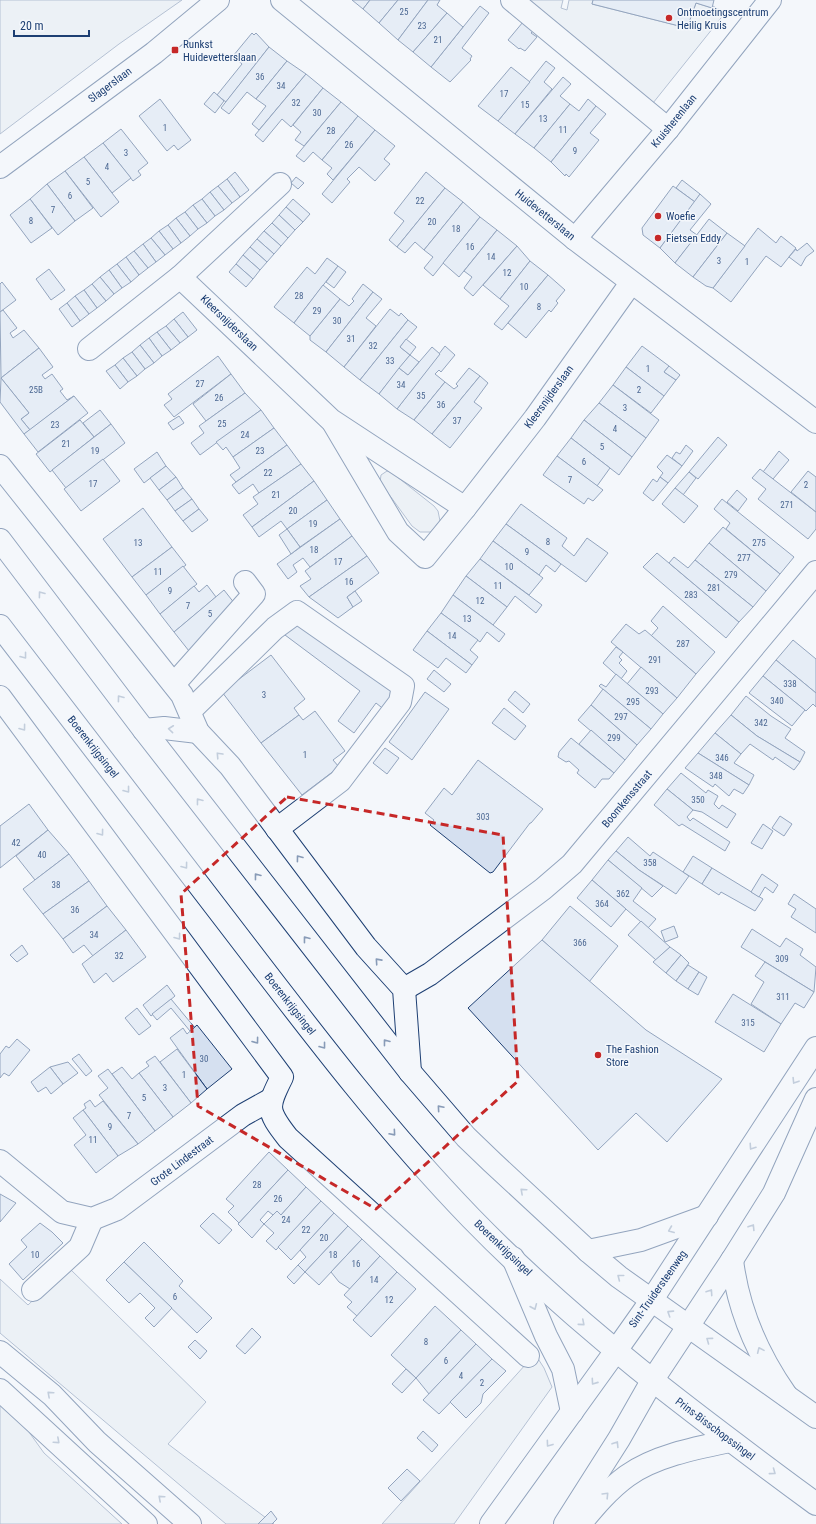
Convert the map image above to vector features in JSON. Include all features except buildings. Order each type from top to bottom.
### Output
[{"type":"main road","name":"Slagerslaan","points":[[0,167],[154,53],[218,0]]},
{"type":"main road","name":"Huidevetterslaan","points":[[282,0],[575,239],[816,422]]},
{"type":"main road","points":[[512,0],[668,129]]},
{"type":"main road","name":"Kruisherenlaan","points":[[575,239],[668,129],[770,0]]},
{"type":"main road","points":[[89,349],[180,276],[280,184]]},
{"type":"main road","name":"Kleersnijderslaan","points":[[180,276],[331,420],[465,508]]},
{"type":"main road","name":"Kleersnijderslaan","points":[[331,420],[398,532],[425,557],[535,418],[631,283]]},
{"type":"main road","points":[[0,466],[174,684],[182,695],[198,732],[230,766],[366,948],[404,989],[410,1072]]},
{"type":"main road","points":[[0,540],[144,730],[410,1072],[466,1137],[588,1251],[651,1301],[689,1325],[816,1417]]},
{"type":"main road","name":"Boomkensstraat","points":[[404,989],[430,974],[543,889],[572,864],[816,572]]},
{"type":"main road","points":[[174,684],[254,594],[244,582]]},
{"type":"main road","points":[[190,711],[276,628],[297,612],[403,686],[400,702],[340,781],[277,829]]},
{"type":"main road","name":"Boerenkrijgsingel","points":[[0,626],[368,1103],[419,1163],[474,1220],[615,1352]]},
{"type":"main road","points":[[0,697],[282,1076],[270,1100],[273,1119],[288,1138],[528,1356]]},
{"type":"main road","points":[[144,730],[164,728],[198,732]]},
{"type":"main road","name":"Sint-Truidersteenweg","points":[[492,1524],[651,1301],[816,1048]]},
{"type":"main road","points":[[565,1524],[619,1439],[652,1382],[774,1193],[816,1099]]},
{"type":"main road","name":"Grote Lindestraat","points":[[92,1219],[117,1209],[243,1115],[270,1100]]},
{"type":"main road","points":[[0,1161],[62,1212],[92,1219],[80,1247],[33,1290]]},
{"type":"main road","points":[[588,1251],[641,1240],[707,1216]]},
{"type":"main road","points":[[513,1258],[546,1336],[563,1369],[572,1412]]},
{"type":"main road","points":[[732,1260],[734,1280],[746,1319],[768,1370],[786,1396]]},
{"type":"main road","points":[[0,1352],[52,1395],[97,1442],[190,1524]]},
{"type":"main road","name":"Prins-Bisschopssingel","points":[[615,1352],[730,1441],[816,1504]]},
{"type":"main road","points":[[0,1390],[146,1524]]},
{"type":"main road","points":[[580,1524],[612,1489],[628,1476],[662,1459],[730,1441]]},
{"type":"highlighted area","points":[[287,797],[503,835],[518,1081],[376,1209],[198,1106],[181,894]]},
{"type":"shaded area","points":[[0,0],[182,0],[119,44],[0,134]]},
{"type":"shaded area","points":[[521,0],[563,0],[561,8],[567,10],[569,0],[593,0],[592,4],[687,28],[696,3],[712,8],[713,6],[725,13],[649,108]]},
{"type":"shaded area","points":[[387,471],[391,472],[434,506],[438,511],[440,521],[431,532],[420,532],[412,526],[380,482],[381,475]]},
{"type":"shaded area","points":[[68,1267],[206,1402],[168,1444],[274,1524],[226,1524],[0,1333],[0,1279],[28,1305]]},
{"type":"shaded area","points":[[535,1354],[544,1368],[552,1387],[454,1524],[382,1524]]},
{"type":"shaded area","points":[[0,1400],[16,1414],[44,1453],[122,1524],[0,1524]]},
{"type":"place","name":"Ontmoetingscentrum Heilig Kruis","points":[[669,18]]},
{"type":"place","name":"Runkst Huidevetterslaan","points":[[175,50]]},
{"type":"place","name":"Woefie","points":[[658,216]]},
{"type":"place","name":"Fietsen Eddy","points":[[658,238]]},
{"type":"place","name":"The Fashion Store","points":[[598,1055]]}]
